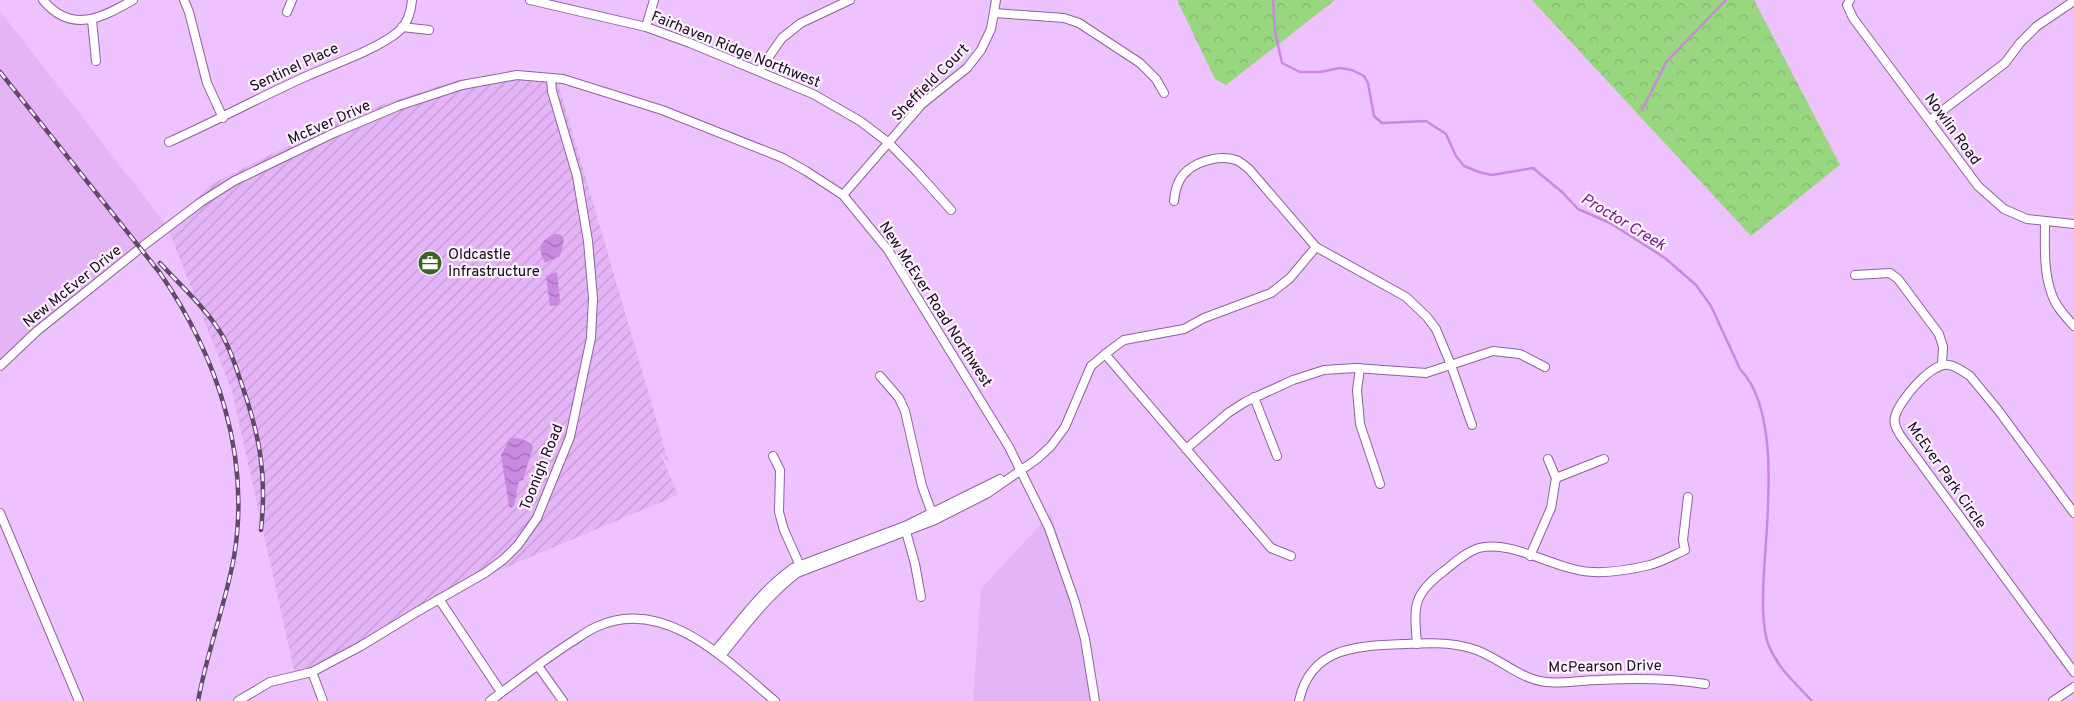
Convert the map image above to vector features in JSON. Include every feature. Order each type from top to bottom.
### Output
[{"type":"street","points":[[43,0],[52,12],[64,18],[82,20],[92,20],[111,13],[133,0]]},
{"type":"street","points":[[184,0],[207,83],[223,118]]},
{"type":"street","points":[[288,12],[292,0]]},
{"type":"street","points":[[412,0],[409,15],[402,27],[429,30]]},
{"type":"street","name":"Fairhaven Ridge Northwest","points":[[530,0],[646,27],[759,71],[830,103],[860,121],[889,143],[952,210]]},
{"type":"street","points":[[646,27],[654,0]]},
{"type":"street","points":[[759,71],[782,38],[801,23],[850,0]]},
{"type":"street","name":"Sheffield Court","points":[[843,195],[922,104],[967,68],[981,50],[990,29],[996,0]]},
{"type":"street","name":"Nowlin Road","points":[[1850,0],[1847,4],[1853,18],[1978,186],[2004,209],[2028,219],[2074,224]]},
{"type":"street","points":[[1930,120],[2005,63],[2020,43],[2037,26],[2074,1]]},
{"type":"street","points":[[994,13],[1064,18],[1079,23],[1140,63],[1156,79],[1164,93]]},
{"type":"street","points":[[92,20],[96,61]]},
{"type":"street","name":"Sentinel Place","points":[[169,142],[223,118],[279,88],[377,44],[402,27]]},
{"type":"street","name":"McEver Drive","points":[[140,248],[201,202],[234,181],[334,133],[398,106],[478,81],[517,75],[551,78]]},
{"type":"street","name":"New McEver Road Northwest","points":[[551,78],[563,79],[662,110],[775,155],[806,171],[843,195],[888,250],[1009,447],[1049,528],[1075,602],[1085,639],[1095,701]]},
{"type":"street","name":"Toonigh Road","points":[[238,701],[270,682],[312,672],[361,646],[485,573],[504,559],[518,545],[537,518],[570,438],[591,338],[593,298],[588,241],[577,176],[552,91],[551,78]]},
{"type":"street","points":[[1174,201],[1175,189],[1188,170],[1205,161],[1218,158],[1236,160],[1249,169],[1316,247],[1406,297],[1427,317],[1436,328],[1472,425]]},
{"type":"street","points":[[2045,221],[2046,267],[2052,295],[2060,309],[2074,326]]},
{"type":"street","points":[[718,654],[778,579],[801,568],[906,529],[988,493],[1037,458],[1051,446],[1065,427],[1091,366],[1124,340],[1184,329],[1204,318],[1271,293],[1290,278],[1316,247]]},
{"type":"street","name":"New McEver Drive","points":[[0,366],[37,331],[140,248]]},
{"type":"street","points":[[1855,275],[1890,274],[1898,279],[1939,334],[1943,347],[1942,365],[1949,365],[1970,376],[1998,410],[2074,513]]},
{"type":"street","points":[[1186,449],[1228,413],[1254,397],[1324,370],[1360,368],[1426,373],[1493,351],[1520,354],[1545,367]]},
{"type":"street","points":[[1105,354],[1271,548],[1292,556]]},
{"type":"street","name":"McEver Park Circle","points":[[1942,365],[1922,378],[1895,415],[1894,425],[1946,500],[2074,672]]},
{"type":"street","points":[[1360,368],[1357,390],[1360,424],[1380,484]]},
{"type":"street","points":[[880,376],[900,398],[905,411],[922,486],[934,516]]},
{"type":"street","points":[[1254,397],[1277,456]]},
{"type":"street","points":[[773,456],[780,470],[779,512],[784,530],[801,568]]},
{"type":"street","points":[[1530,556],[1551,508],[1556,478],[1548,459]]},
{"type":"street","points":[[1556,478],[1604,459]]},
{"type":"street","points":[[1417,644],[1416,606],[1421,592],[1433,580],[1478,548],[1496,546],[1561,567],[1593,572],[1652,565],[1685,550],[1683,540],[1688,497]]},
{"type":"street","points":[[0,513],[79,701]]},
{"type":"street","points":[[906,529],[921,598]]},
{"type":"street","points":[[438,600],[501,692]]},
{"type":"street","points":[[490,701],[596,627],[625,619],[655,621],[672,626],[718,654],[775,701]]},
{"type":"street","name":"McPearson Drive","points":[[1300,701],[1309,674],[1318,665],[1338,652],[1364,646],[1417,644],[1469,647],[1485,653],[1524,675],[1547,682],[1651,678],[1705,684]]},
{"type":"street","points":[[538,666],[563,701]]},
{"type":"street","points":[[312,672],[323,701]]},
{"type":"street","points":[[2053,701],[2074,687]]},
{"type":"shaded area","points":[[0,11],[167,226],[0,363]]},
{"type":"shaded area","points":[[556,76],[669,463],[660,453],[678,495],[483,577],[296,679],[232,391],[167,226],[212,184],[348,116],[461,79]]},
{"type":"shaded area","points":[[1051,513],[1077,603],[1093,701],[973,701],[981,589]]},
{"type":"green space","points":[[1177,0],[1335,0],[1226,85],[1215,79]]},
{"type":"green space","points":[[1532,0],[1754,0],[1840,165],[1751,236]]},
{"type":"water","points":[[561,235],[564,240],[560,256],[545,263],[540,249],[541,245],[550,236]]},
{"type":"water","points":[[557,272],[559,305],[550,306],[546,276]]},
{"type":"water","points":[[510,438],[523,439],[533,447],[523,480],[519,481],[514,506],[511,508],[509,506],[501,455]]},
{"type":"waterway","name":"Proctor Creek","points":[[1273,0],[1275,31],[1282,63],[1300,72],[1320,72],[1340,68],[1352,70],[1364,76],[1368,83],[1374,116],[1382,123],[1426,121],[1446,134],[1456,156],[1464,166],[1479,172],[1492,175],[1533,168],[1562,192],[1578,209],[1610,223],[1665,258],[1696,285],[1711,306],[1740,369],[1753,388],[1761,411],[1766,437],[1769,495],[1763,599],[1766,635],[1776,660],[1812,701]]},
{"type":"waterway","points":[[1642,110],[1667,61],[1726,0]]},
{"type":"waterway","points":[[1610,223],[1613,212]]},
{"type":"railway","points":[[0,72],[160,273],[198,338],[213,372],[225,408],[233,444],[238,481],[238,519],[234,557],[198,701]]},
{"type":"railway","points":[[160,263],[216,325],[233,359],[258,439],[263,491],[261,530]]},
{"type":"place","name":"Oldcastle Infrastructure","points":[[430,263]]}]
